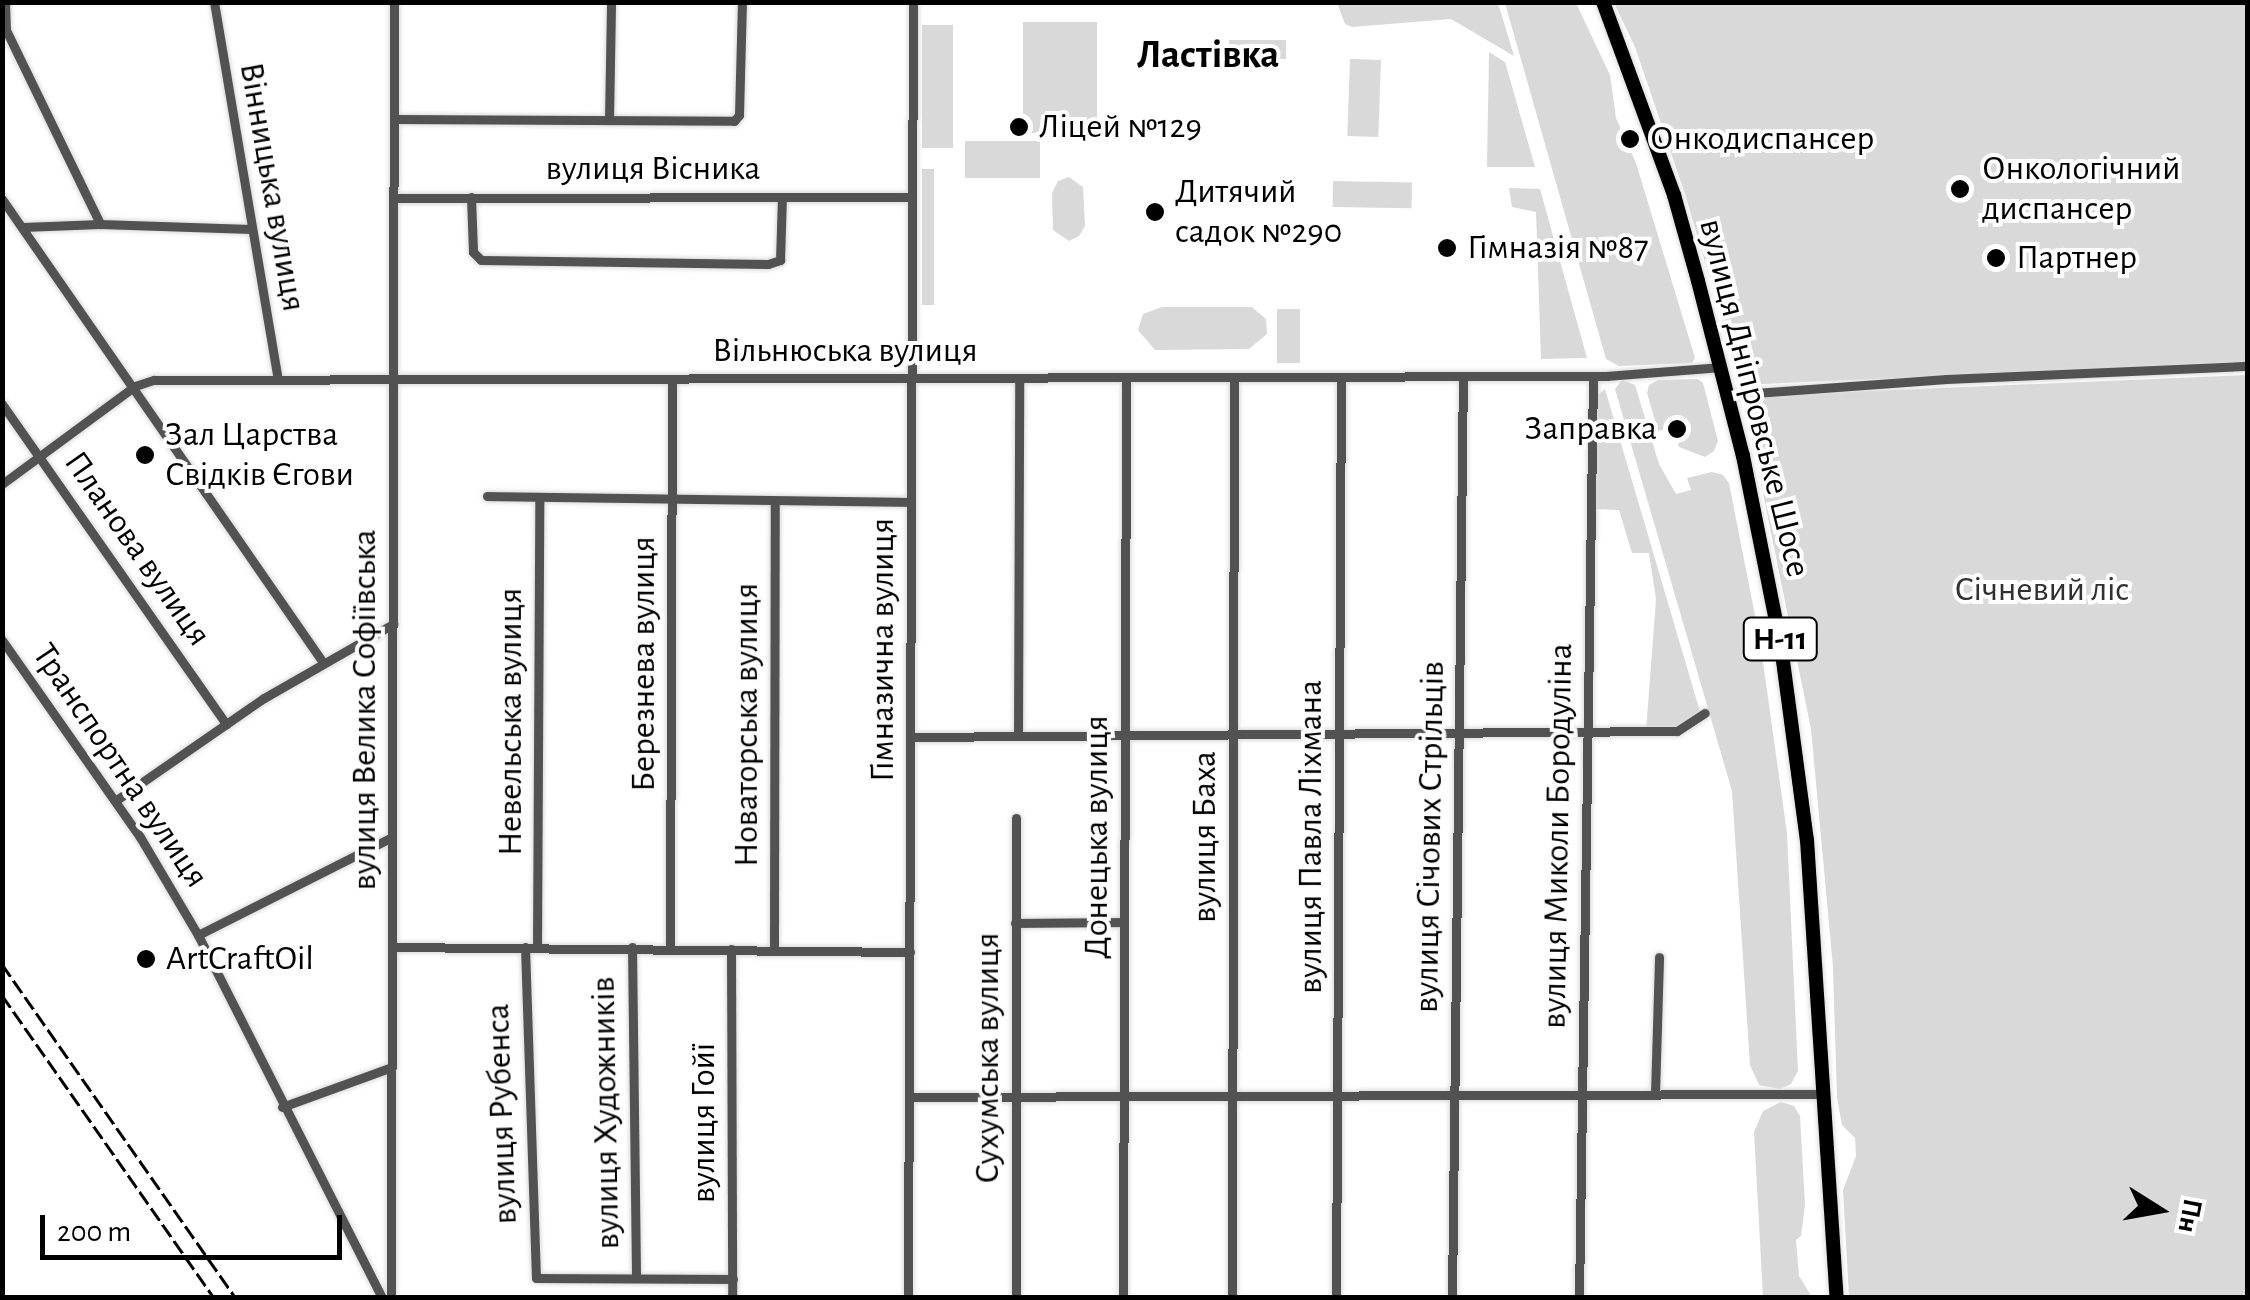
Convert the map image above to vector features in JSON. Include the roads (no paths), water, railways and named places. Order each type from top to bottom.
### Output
[{"type":"main road","name":"вулиця Дніпровське Шосе","points":[[1603,2],[1674,195],[1728,396],[1778,627],[1797,744],[1837,1298]]},
{"type":"street","points":[[4,2],[6,30],[100,224]]},
{"type":"street","name":"Вінницька вулиця","points":[[214,2],[278,380]]},
{"type":"street","name":"вулиця Велика Софіївська","points":[[391,1298],[394,2]]},
{"type":"street","points":[[609,120],[610,2]]},
{"type":"street","points":[[394,119],[738,119],[742,2]]},
{"type":"street","name":"Гімназична вулиця","points":[[908,1298],[913,2]]},
{"type":"street","points":[[471,197],[473,252],[480,260],[768,264],[780,260],[782,197]]},
{"type":"street","name":"вулиця Вісника","points":[[394,198],[912,197]]},
{"type":"street","points":[[2,199],[136,386],[322,661]]},
{"type":"street","points":[[23,227],[100,224],[251,229]]},
{"type":"street","points":[[1728,396],[1946,379],[2248,366]]},
{"type":"street","name":"Вільнюська вулиця","points":[[2,484],[136,386],[154,380],[1593,376],[1721,367]]},
{"type":"street","name":"вулиця Січових Стрільців","points":[[1452,1298],[1463,376]]},
{"type":"street","name":"вулиця Миколи Бородуліна","points":[[1579,1298],[1593,376]]},
{"type":"street","name":"вулиця Баха","points":[[1232,1298],[1234,377]]},
{"type":"street","name":"вулиця Павла Ліхмана","points":[[1336,1298],[1341,377]]},
{"type":"street","points":[[1018,736],[1019,378]]},
{"type":"street","name":"Донецька вулиця","points":[[1123,1298],[1126,378]]},
{"type":"street","name":"Березнева вулиця","points":[[670,949],[672,379]]},
{"type":"street","name":"Планова вулиця","points":[[2,404],[226,724]]},
{"type":"street","points":[[487,496],[911,502]]},
{"type":"street","name":"Невельська вулиця","points":[[537,948],[539,497]]},
{"type":"street","name":"Новаторська вулиця","points":[[774,949],[776,501]]},
{"type":"street","points":[[115,802],[322,661],[393,624]]},
{"type":"street","name":"Транспортна вулиця","points":[[2,640],[115,802],[198,935],[382,1298]]},
{"type":"street","points":[[910,737],[1678,730],[1705,713]]},
{"type":"street","name":"Сухумська вулиця","points":[[1016,818],[1016,1298]]},
{"type":"street","points":[[198,935],[392,837]]},
{"type":"street","points":[[1016,922],[1124,922]]},
{"type":"street","points":[[392,947],[910,952]]},
{"type":"street","name":"вулиця Художників","points":[[632,947],[636,1278]]},
{"type":"street","name":"вулиця Рубенса","points":[[524,948],[536,1278],[636,1278]]},
{"type":"street","name":"вулиця Гойї","points":[[731,949],[732,1298]]},
{"type":"street","points":[[1654,1094],[1658,957]]},
{"type":"street","points":[[282,1107],[392,1066]]},
{"type":"street","points":[[909,1097],[1825,1094]]},
{"type":"street","points":[[636,1278],[732,1279]]},
{"type":"railway","points":[[2,964],[236,1298]]},
{"type":"railway","points":[[2,995],[214,1298]]},
{"type":"place","name":"Ліцей №129","points":[[1019,127]]},
{"type":"place","name":"Онкодиспансер","points":[[1630,139]]},
{"type":"place","name":"Онкологічний диспансер","points":[[1960,189]]},
{"type":"place","name":"Дитячий садок №290","points":[[1155,212]]},
{"type":"place","name":"Гімназія №87","points":[[1447,248]]},
{"type":"place","name":"Партнер","points":[[1996,258]]},
{"type":"place","name":"Заправка","points":[[1677,429]]},
{"type":"place","name":"Зал Царства Свідків Єгови","points":[[145,455]]},
{"type":"place","name":"ArtCraftOil","points":[[146,959]]},
{"type":"district","name":"Ластівка","points":[[1208,55]]},
{"type":"park label","name":"Січневий ліс","points":[[2042,590]]}]
